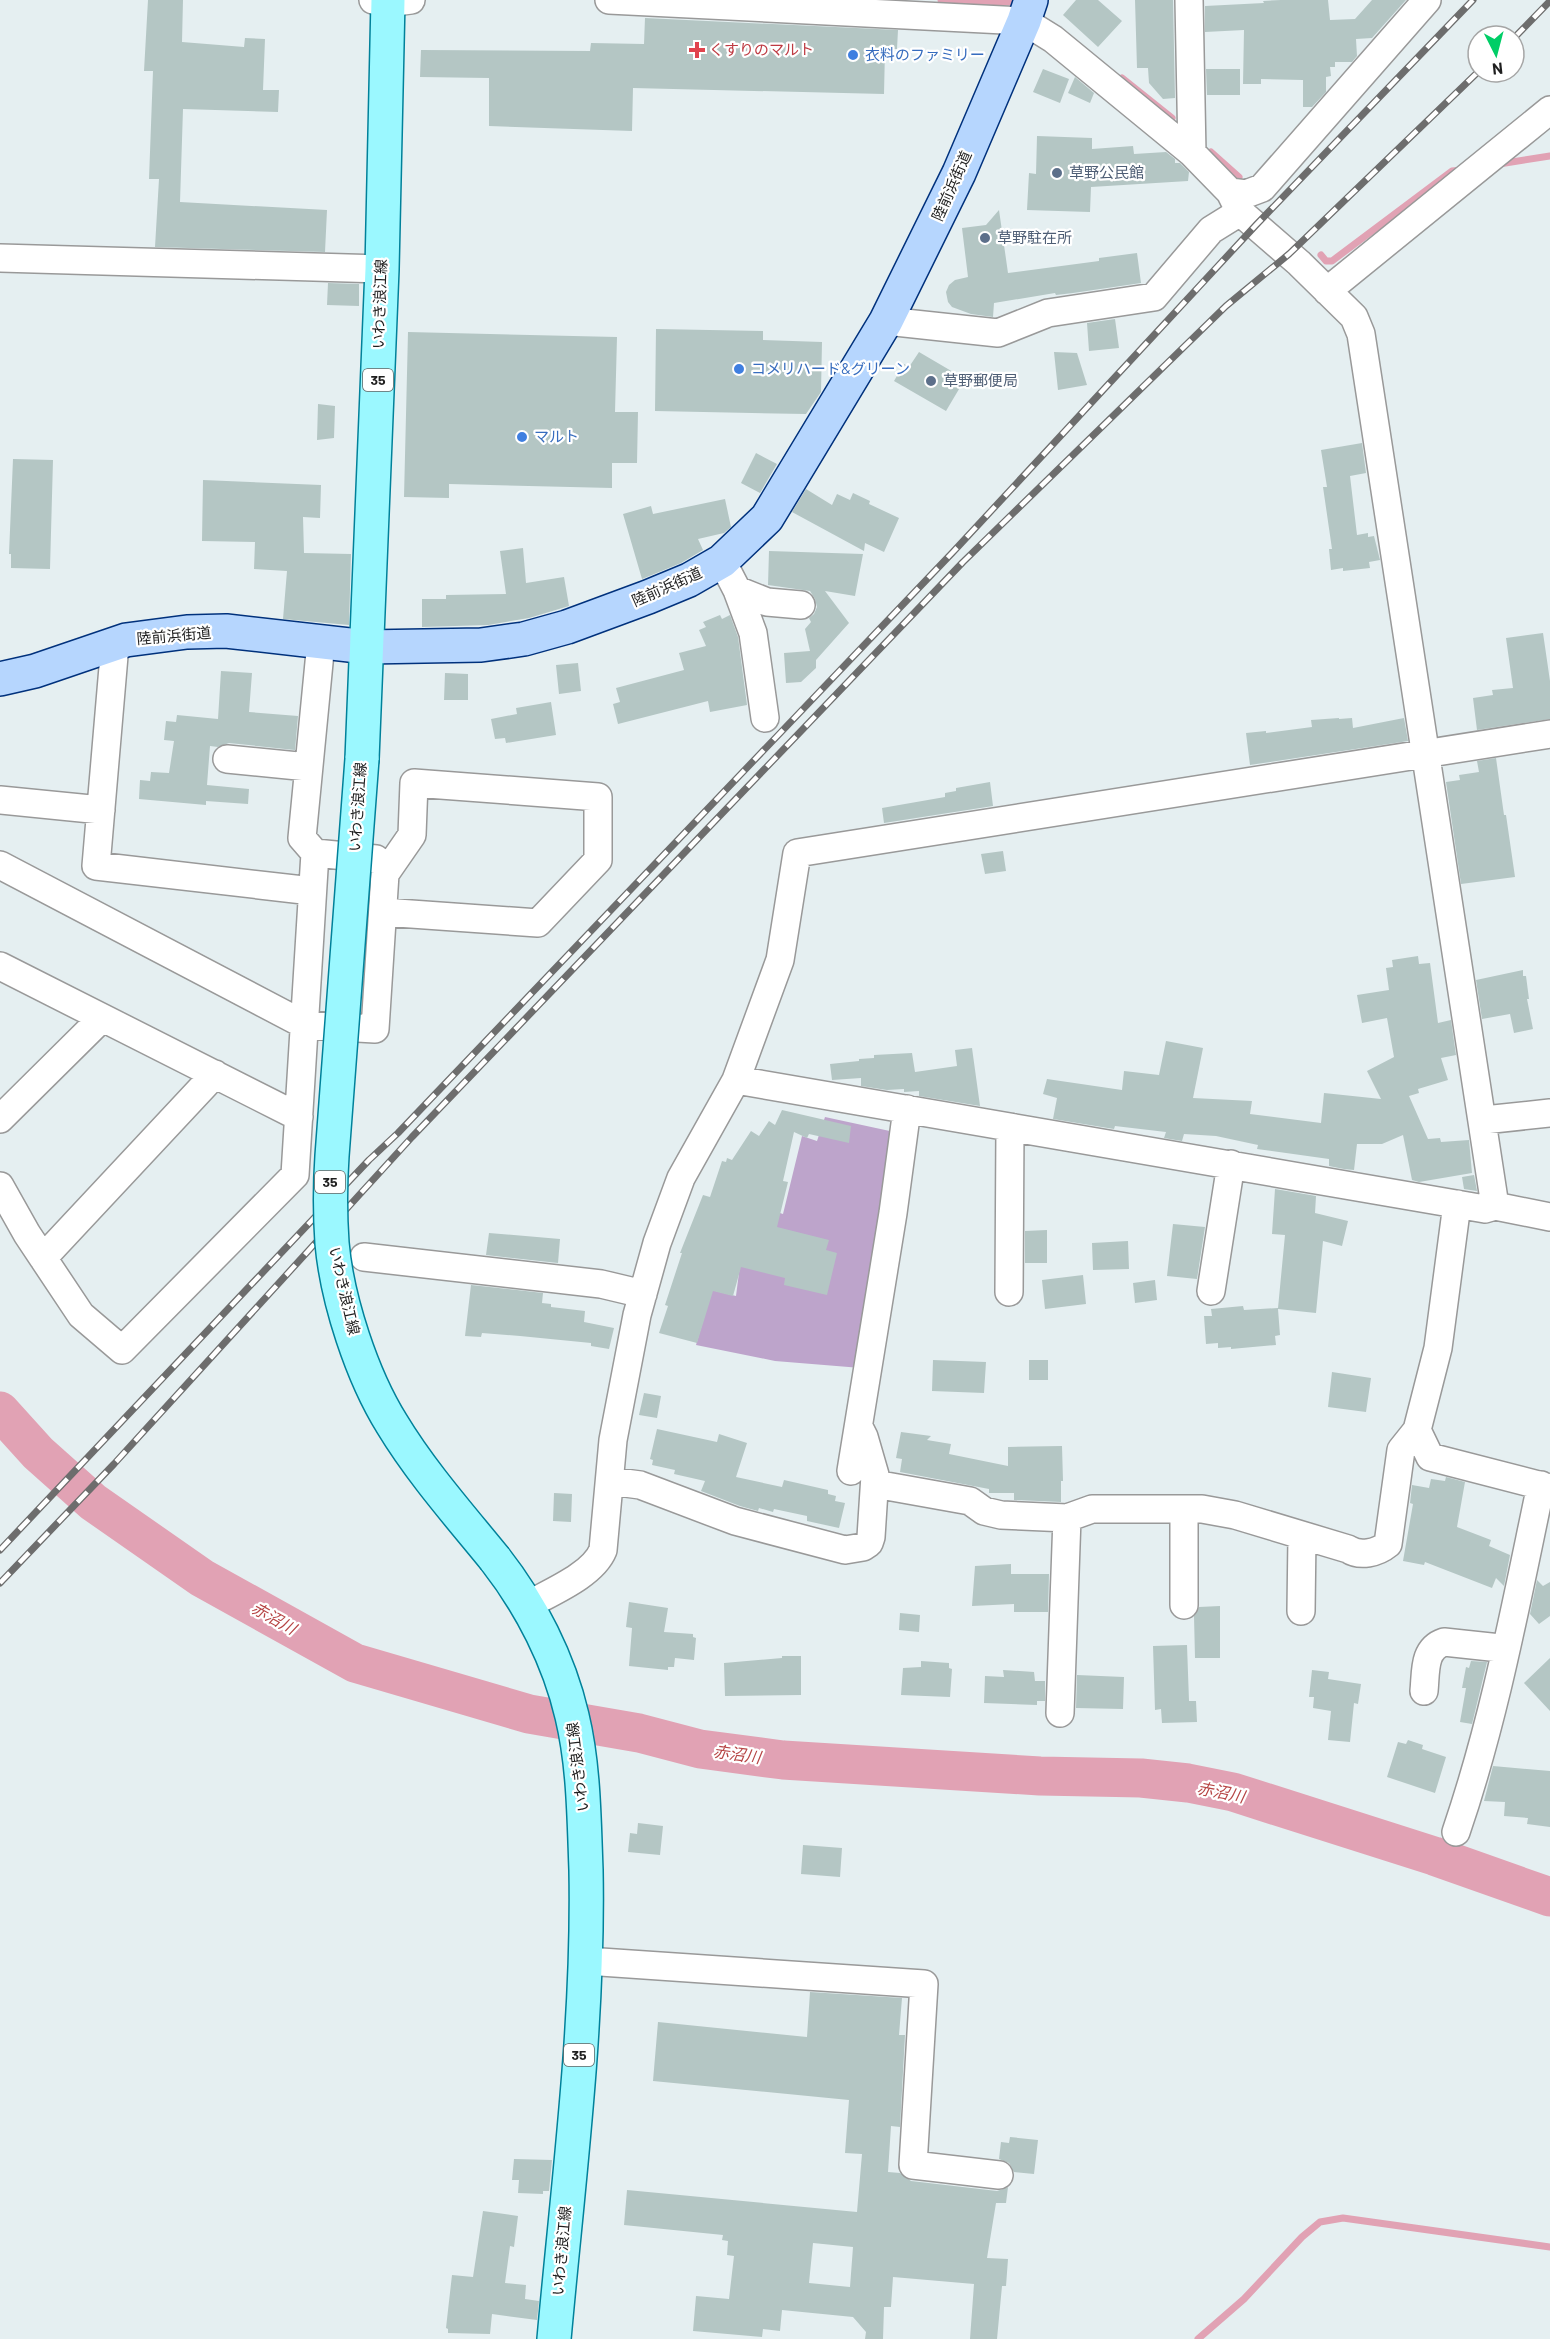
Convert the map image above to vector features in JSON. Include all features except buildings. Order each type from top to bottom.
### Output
[{"type":"main road","name":"いわき浪江線","points":[[390,1],[382,269],[362,759],[332,1156],[332,1245],[354,1338],[363,1367],[381,1404],[392,1425],[528,1605],[558,1674],[572,1716],[581,1771],[586,1869],[586,1961],[554,2339]]},
{"type":"street","points":[[609,0],[1028,11],[1053,39],[1192,153],[1235,202],[1354,317],[1364,346],[1484,1120],[1495,1206]]},
{"type":"street","points":[[1189,0],[1192,153]]},
{"type":"street","points":[[886,321],[998,333],[1048,313],[1154,297],[1235,202],[1246,194],[1262,188],[1428,0]]},
{"type":"street","name":"陸前浜街道","points":[[0,679],[35,671],[126,640],[159,635],[237,632],[367,647],[460,646],[524,639],[567,627],[648,597],[689,580],[722,561],[767,518],[886,321],[960,173],[1028,11]]},
{"type":"street","points":[[1327,291],[1550,110]]},
{"type":"street","points":[[0,258],[382,269]]},
{"type":"street","points":[[722,561],[737,590],[768,682],[765,718]]},
{"type":"street","points":[[737,590],[767,602],[801,605]]},
{"type":"street","points":[[321,642],[302,838],[315,853],[395,861]]},
{"type":"street","points":[[115,644],[96,866],[312,891]]},
{"type":"street","points":[[528,1605],[589,1569],[600,1557],[605,1537],[613,1440],[643,1293],[657,1243],[681,1178],[736,1080],[780,960],[797,853],[1550,734]]},
{"type":"street","points":[[227,759],[308,767]]},
{"type":"street","points":[[0,865],[305,1025],[375,1029],[385,874],[412,835],[414,783],[598,797],[598,860],[538,923],[383,912]]},
{"type":"street","points":[[0,800],[101,810]]},
{"type":"street","points":[[0,1186],[43,1258],[81,1315],[122,1350],[295,1175],[315,853]]},
{"type":"street","points":[[0,966],[299,1117]]},
{"type":"street","points":[[0,1119],[102,1018]]},
{"type":"street","points":[[43,1258],[214,1074]]},
{"type":"street","points":[[736,1080],[1485,1209],[1495,1206],[1550,1217]]},
{"type":"street","points":[[851,1471],[893,1213],[907,1109]]},
{"type":"street","points":[[1484,1120],[1550,1113]]},
{"type":"street","points":[[1009,1292],[1010,1127]]},
{"type":"street","points":[[1211,1291],[1231,1164]]},
{"type":"street","points":[[875,1484],[970,1501],[984,1511],[1000,1515],[1067,1518],[1092,1509],[1202,1509],[1235,1515],[1354,1554],[1381,1551],[1388,1545],[1401,1450],[1417,1430],[1438,1348],[1457,1204]]},
{"type":"street","points":[[364,1257],[601,1284],[643,1293]]},
{"type":"street","points":[[610,1481],[640,1485],[735,1521],[845,1550],[862,1547],[868,1543],[875,1475],[859,1427]]},
{"type":"street","points":[[1417,1430],[1430,1457],[1545,1487],[1495,1704],[1456,1832]]},
{"type":"street","points":[[1184,1510],[1184,1605]]},
{"type":"street","points":[[1060,1713],[1067,1518]]},
{"type":"street","points":[[1301,1611],[1302,1536]]},
{"type":"street","points":[[1424,1691],[1429,1652],[1436,1644],[1444,1642],[1500,1648],[1507,1645]]},
{"type":"street","points":[[586,1961],[924,1984],[913,2165],[999,2175]]},
{"type":"shaded area","points":[[825,1117],[899,1133],[861,1368],[775,1361],[696,1345],[712,1290],[736,1296],[740,1265],[762,1207],[783,1214],[802,1136],[817,1141]]},
{"type":"waterway","points":[[941,0],[1011,2]]},
{"type":"waterway","points":[[1122,78],[1172,118]]},
{"type":"waterway","points":[[1211,152],[1239,177]]},
{"type":"waterway","points":[[1499,164],[1550,156]]},
{"type":"waterway","points":[[1321,255],[1326,261],[1332,261],[1452,171],[1462,170]]},
{"type":"waterway","name":"赤沼川","points":[[0,1411],[38,1453],[93,1502],[202,1578],[355,1663],[529,1714],[639,1733],[700,1749],[783,1760],[1040,1776],[1141,1778],[1188,1783],[1233,1792],[1434,1856],[1550,1897]]},
{"type":"waterway","points":[[1198,2339],[1244,2299],[1302,2237],[1320,2222],[1343,2218],[1550,2247]]},
{"type":"railway","points":[[0,1550],[369,1160],[398,1133],[953,552],[1256,225],[1473,0]]},
{"type":"railway","points":[[1526,26],[1550,1]]},
{"type":"railway","points":[[0,1583],[114,1464],[412,1137],[963,562],[1226,306],[1289,254],[1466,84]]},
{"type":"place","name":"くすりのマルト","points":[[697,50]]},
{"type":"place","name":"衣料のファミリー","points":[[853,55]]},
{"type":"place","name":"草野公民館","points":[[1057,173]]},
{"type":"place","name":"草野駐在所","points":[[985,238]]},
{"type":"place","name":"コメリハード&グリーン","points":[[739,369]]},
{"type":"place","name":"草野郵便局","points":[[931,381]]},
{"type":"place","name":"マルト","points":[[522,437]]}]
